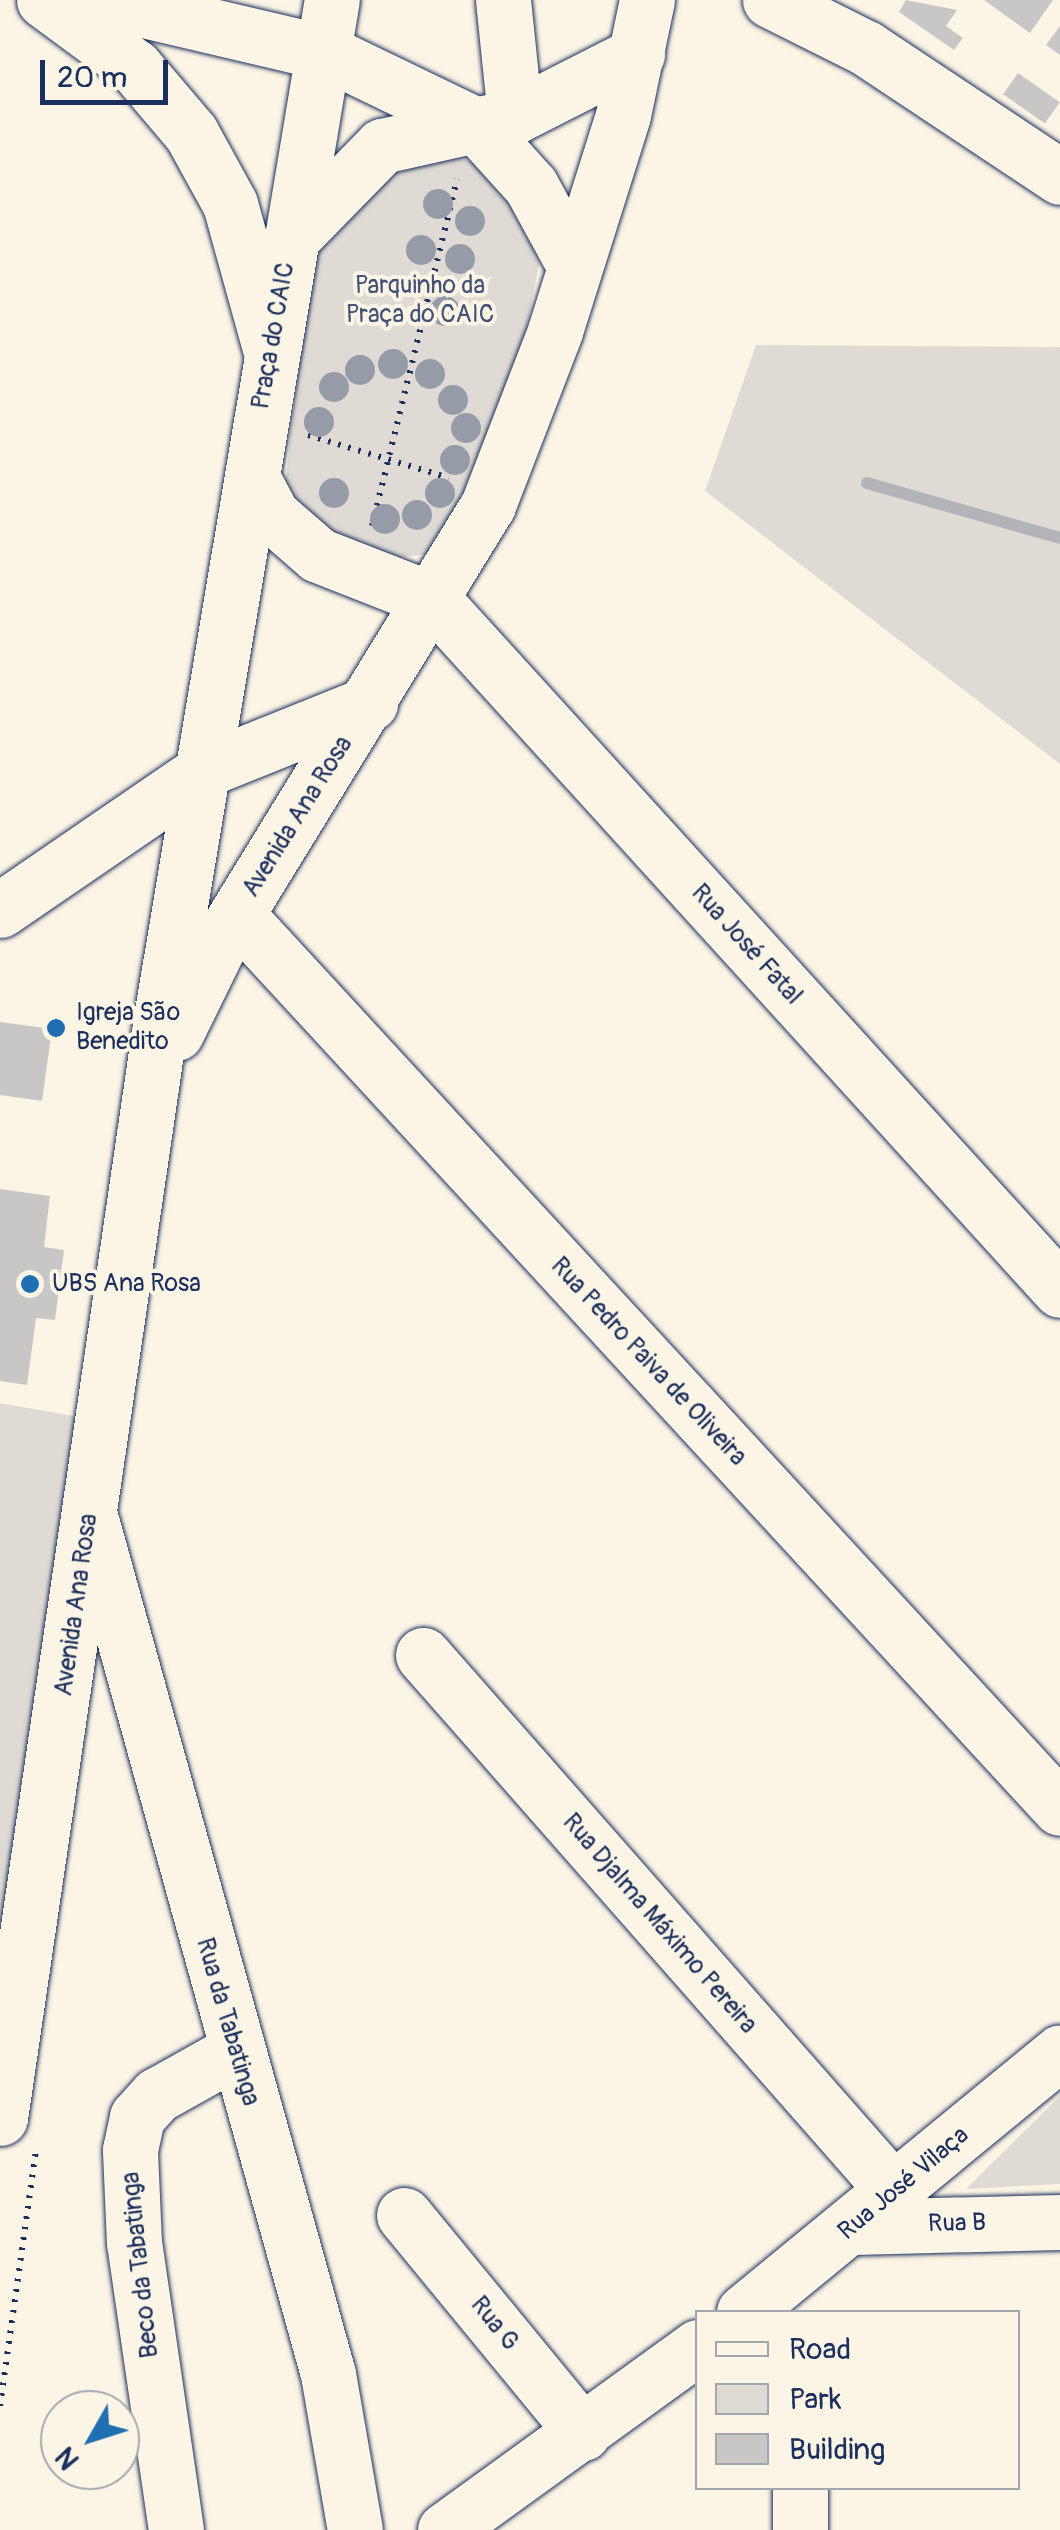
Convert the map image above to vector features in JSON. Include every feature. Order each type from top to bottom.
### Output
[{"type":"street","points":[[44,0],[135,67],[191,134],[230,204],[271,352]]},
{"type":"street","points":[[100,0],[161,7],[328,53],[496,121]]},
{"type":"street","points":[[292,238],[328,53],[332,0]]},
{"type":"street","points":[[502,0],[496,121],[574,265]]},
{"type":"street","points":[[493,492],[574,265],[637,54],[647,0]]},
{"type":"street","points":[[770,0],[866,48],[1060,177]]},
{"type":"street","name":"Praça do CAIC","points":[[254,481],[271,352],[292,238],[382,146],[496,121],[637,54]]},
{"type":"street","points":[[254,481],[296,539],[359,575],[433,600]]},
{"type":"street","name":"Avenida Ana Rosa","points":[[0,2118],[150,1091],[254,481]]},
{"type":"street","name":"Avenida Ana Rosa","points":[[150,1091],[237,915],[463,552],[493,492]]},
{"type":"street","name":"Rua José Fatal","points":[[433,600],[1060,1290]]},
{"type":"street","points":[[0,910],[206,769],[370,703]]},
{"type":"street","name":"Rua Pedro Paiva de Oliveira","points":[[237,915],[1060,1808]]},
{"type":"street","name":"Rua da Tabatinga","points":[[90,1516],[234,2052],[328,2374],[355,2530]]},
{"type":"street","name":"Rua Djalma Máximo Pereira","points":[[423,1654],[896,2194]]},
{"type":"street","name":"Beco da Tabatinga","points":[[176,2530],[134,2243],[130,2150],[137,2117],[157,2095],[234,2052]]},
{"type":"street","name":"Rua José Vilaça","points":[[750,2310],[800,2292],[853,2226],[896,2194],[1060,2052]]},
{"type":"street","name":"Rua G","points":[[404,2216],[583,2432]]},
{"type":"street","name":"Rua B","points":[[853,2226],[1060,2222]]},
{"type":"street","points":[[446,2530],[695,2349]]},
{"type":"street","points":[[800,2490],[800,2530]]},
{"type":"path","points":[[359,575],[388,459],[496,121]]},
{"type":"path","points":[[291,430],[493,492]]},
{"type":"green space","name":"Parquinho da Praça do CAIC","points":[[437,149],[492,170],[535,237],[539,264],[519,369],[437,553],[394,558],[327,533],[284,499],[291,430],[314,257],[333,218],[381,169]]},
{"type":"green space","points":[[756,345],[1060,347],[1060,764],[705,491]]},
{"type":"green space","points":[[0,1403],[84,1418],[0,1972]]},
{"type":"green space","points":[[1060,2096],[1060,2184],[966,2189]]},
{"type":"building","points":[[906,0],[957,10],[946,26],[963,38],[954,50],[899,12]]},
{"type":"building","points":[[984,0],[1053,0],[1030,33]]},
{"type":"building","points":[[1060,26],[1060,55],[1046,45]]},
{"type":"building","points":[[1018,73],[1060,102],[1045,124],[1003,94]]},
{"type":"building","points":[[0,1022],[52,1029],[42,1101],[0,1095]]},
{"type":"building","name":"UBS Ana Rosa","points":[[0,1189],[50,1196],[44,1247],[64,1250],[55,1320],[36,1318],[27,1385],[0,1381]]},
{"type":"waterway","points":[[867,483],[1060,538]]},
{"type":"place","name":"Igreja São Benedito","points":[[56,1028]]},
{"type":"place","name":"UBS Ana Rosa","points":[[30,1284]]}]
